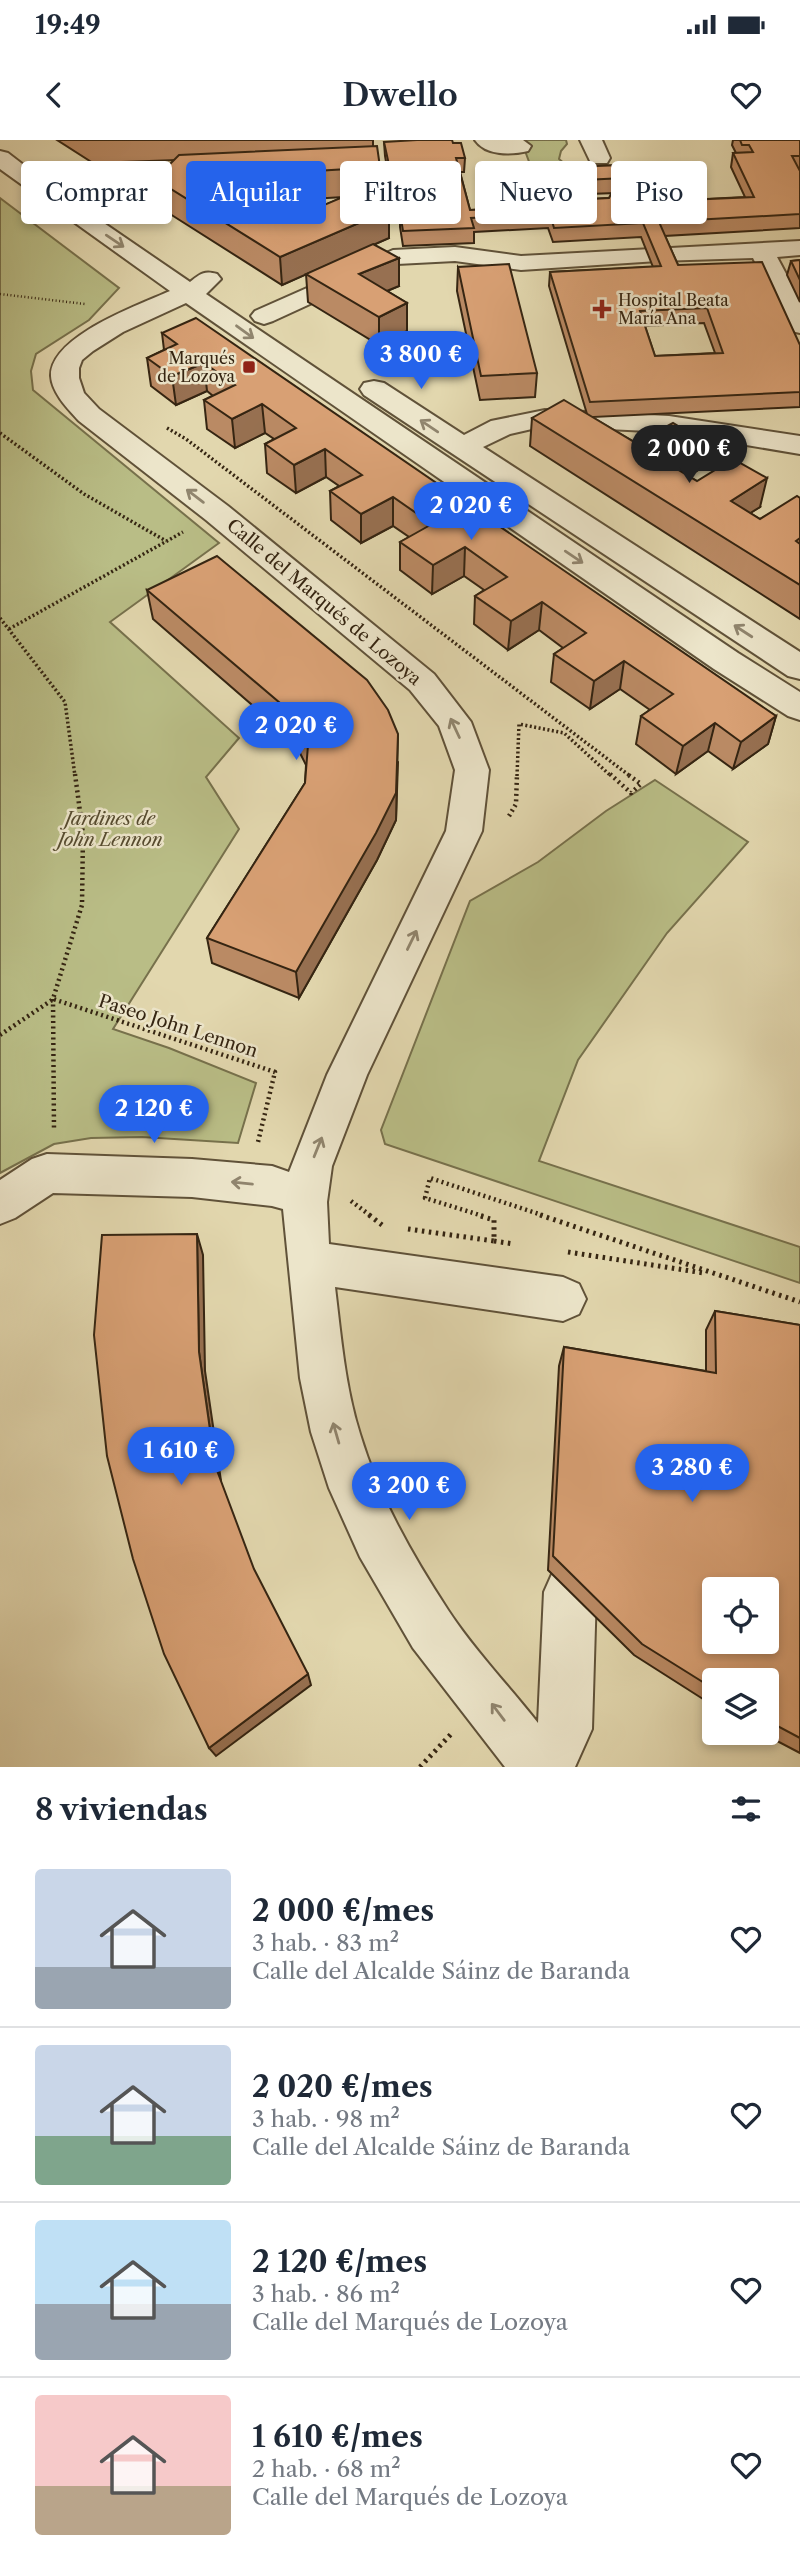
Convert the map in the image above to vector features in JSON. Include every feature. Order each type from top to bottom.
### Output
[{"type":"street","points":[[13,140],[36,161]]},
{"type":"street","points":[[486,140],[496,146],[520,146]]},
{"type":"street","points":[[0,158],[43,191],[199,286],[264,316],[800,668]]},
{"type":"street","points":[[121,224],[199,286],[680,629],[800,708]]},
{"type":"street","points":[[264,316],[393,257],[455,254],[522,263],[800,248]]},
{"type":"street","points":[[762,251],[800,325]]},
{"type":"street","name":"Calle del Marqués de Lozoya","points":[[199,286],[91,340],[74,352],[67,364],[65,380],[73,396],[89,415],[217,513],[422,682],[454,722],[472,770],[464,831],[347,1075],[308,1184],[309,1262],[323,1378],[335,1432],[360,1500],[378,1538],[431,1630],[539,1767]]},
{"type":"street","points":[[462,447],[501,427],[545,418],[669,424],[800,445]]},
{"type":"street","points":[[0,1204],[47,1173],[192,1178],[272,1186],[297,1194],[308,1184]]},
{"type":"street","points":[[309,1262],[563,1299]]},
{"type":"street","points":[[546,1767],[565,1729],[570,1592]]},
{"type":"path","points":[[0,294],[90,304]]},
{"type":"path","points":[[163,425],[186,439],[641,784],[631,793],[564,733]]},
{"type":"path","points":[[0,433],[84,494],[167,541]]},
{"type":"path","points":[[9,629],[217,513]]},
{"type":"path","points":[[0,618],[65,702],[83,834],[82,905],[53,999],[54,1144],[47,1173]]},
{"type":"path","points":[[0,1035],[53,999]]},
{"type":"path","name":"Paseo John Lennon","points":[[53,999],[275,1072],[257,1146]]},
{"type":"path","points":[[494,1241],[494,1220],[425,1198],[430,1178],[800,1302]]},
{"type":"path","points":[[308,1184],[379,1224],[391,1226]]},
{"type":"path","points":[[404,1228],[521,1245]]},
{"type":"path","points":[[560,1251],[719,1275]]},
{"type":"green space","points":[[521,140],[566,140],[567,144],[559,159],[561,161],[529,161]]},
{"type":"green space","name":"Jardines de John Lennon","points":[[0,198],[21,214],[21,224],[34,224],[119,288],[89,320],[36,354],[31,371],[33,390],[219,543],[110,622],[239,738],[206,777],[239,829],[113,1029],[256,1083],[238,1143],[142,1137],[91,1138],[54,1144],[0,1173]]},
{"type":"green space","points":[[655,780],[748,842],[667,933],[578,1060],[539,1161],[800,1247],[800,1283],[385,1144],[381,1130],[470,901],[538,862],[606,811]]},
{"type":"building","points":[[417,140],[452,140],[453,143],[461,143],[465,158],[456,158],[457,161],[388,161],[384,142]]},
{"type":"building","points":[[740,140],[800,140],[800,156],[792,156],[800,171],[800,214],[707,219],[707,199],[754,197],[733,153],[753,152],[749,145],[742,145]]},
{"type":"building","points":[[377,146],[379,161],[340,161],[340,169],[326,170],[326,161],[186,161],[186,198],[172,190],[172,162],[179,155]]},
{"type":"building","points":[[611,165],[611,179],[597,179],[597,166]]},
{"type":"building","points":[[461,177],[470,210],[475,210],[475,218],[471,218],[474,228],[403,231],[402,224],[461,224]]},
{"type":"building","points":[[611,194],[611,224],[625,224],[554,228],[553,224],[597,224],[597,199],[609,198]]},
{"type":"building","points":[[340,198],[340,224],[357,224],[280,257],[227,224],[326,224],[326,204]]},
{"type":"building","points":[[643,224],[660,224],[678,265],[762,262],[800,345],[800,392],[590,402],[550,272],[661,266]],"holes":[[[707,308],[723,353],[655,356],[640,311]]]},
{"type":"building","points":[[373,244],[399,258],[359,274],[407,303],[379,317],[306,274]]},
{"type":"building","points":[[800,260],[800,280],[791,261]]},
{"type":"building","points":[[509,264],[537,373],[481,376],[458,267]]},
{"type":"building","points":[[196,318],[776,716],[741,742],[715,723],[683,746],[641,716],[673,694],[624,661],[594,681],[554,654],[586,633],[542,602],[511,621],[475,596],[507,577],[465,547],[433,565],[400,542],[432,524],[393,497],[361,514],[330,491],[362,475],[325,449],[294,465],[265,444],[296,428],[262,404],[232,419],[204,400],[235,385],[204,363],[172,376],[147,358],[177,344],[162,333]]},
{"type":"building","points":[[564,400],[636,443],[673,423],[704,442],[667,463],[697,481],[733,459],[767,478],[731,501],[760,519],[797,496],[800,498],[800,538],[796,541],[800,544],[800,585],[532,418]]},
{"type":"building","points":[[217,556],[367,680],[388,710],[398,734],[396,793],[296,972],[207,938],[305,783],[308,745],[297,724],[280,703],[147,590]]},
{"type":"building","points":[[197,1234],[199,1352],[215,1465],[254,1569],[308,1674],[209,1748],[164,1654],[133,1559],[107,1456],[94,1335],[102,1235]]},
{"type":"building","points":[[715,1311],[800,1325],[800,1738],[779,1727],[779,1668],[702,1668],[702,1682],[642,1644],[553,1556],[564,1347],[716,1373]]},
{"type":"place","name":"Hospital Beata María Ana","points":[[602,309]]},
{"type":"place","name":"Marqués de Lozoya","points":[[249,367]]}]
